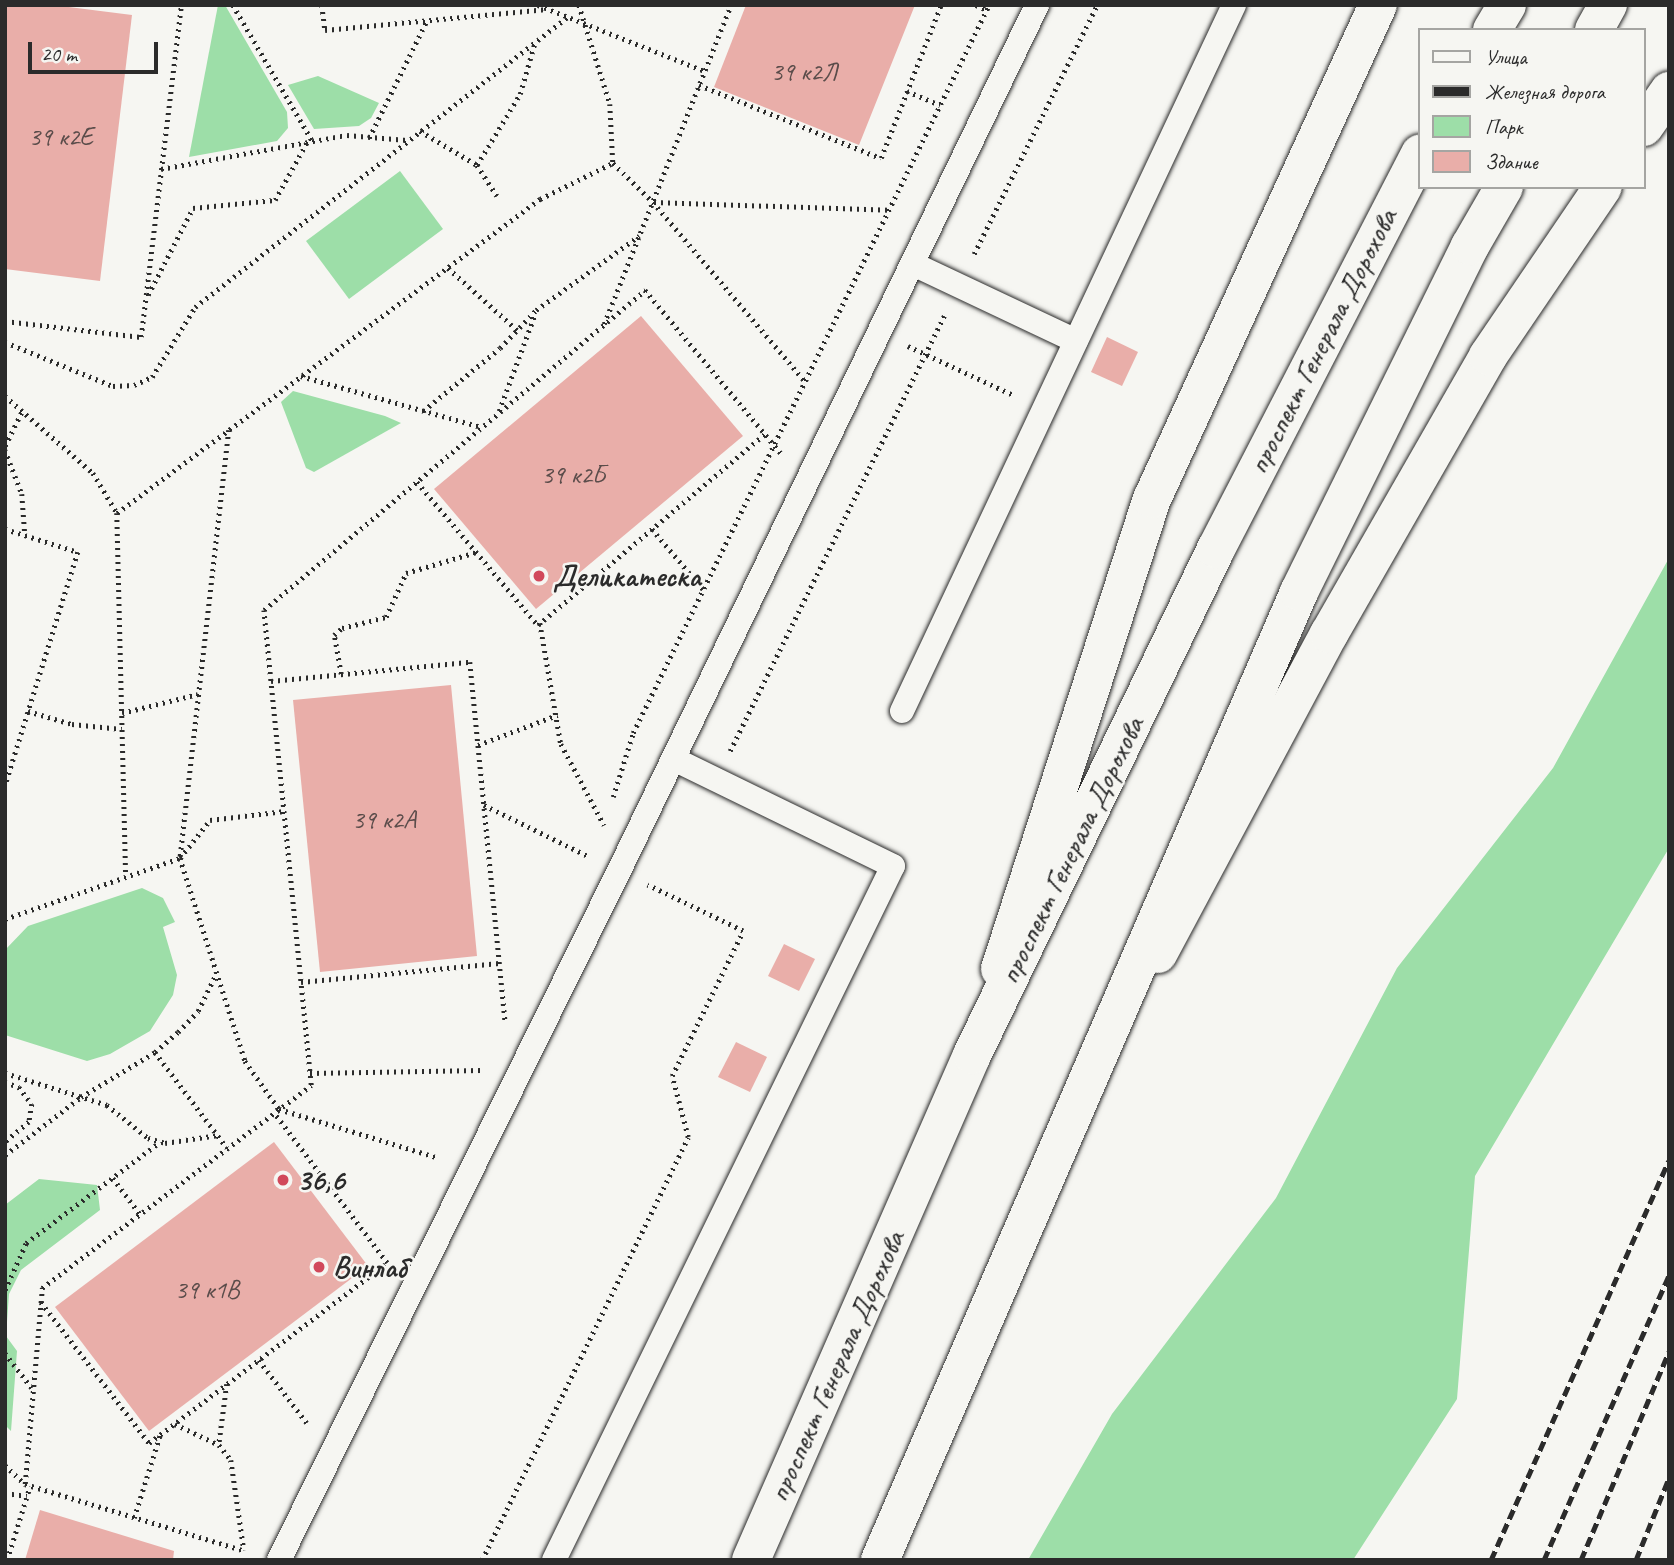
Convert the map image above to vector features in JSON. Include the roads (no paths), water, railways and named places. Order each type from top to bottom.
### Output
[{"type":"main road","points":[[972,1055],[1152,499],[1378,5]]},
{"type":"main road","points":[[1493,28],[1507,5]]},
{"type":"main road","points":[[1595,28],[1608,5]]},
{"type":"main road","points":[[1646,124],[1669,91]]},
{"type":"main road","name":"проспект Генерала Дорохова","points":[[751,1560],[972,1055],[1216,549],[1418,158]]},
{"type":"main road","points":[[880,1560],[1299,592],[1470,246],[1503,189]]},
{"type":"main road","points":[[1080,1101],[1329,634],[1488,356],[1602,189]]},
{"type":"lane","points":[[279,1560],[620,871],[1037,5]]},
{"type":"lane","points":[[902,710],[1234,5]]},
{"type":"lane","points":[[913,264],[1076,341]]},
{"type":"lane","points":[[554,1560],[893,866],[674,759]]},
{"type":"railway","points":[[1491,1560],[1669,1161]]},
{"type":"railway","points":[[1544,1560],[1669,1275]]},
{"type":"railway","points":[[1581,1560],[1669,1352]]},
{"type":"railway","points":[[1636,1560],[1669,1478]]},
{"type":"place","name":"Деликатеска","points":[[539,576]]},
{"type":"place","name":"36,6","points":[[283,1180]]},
{"type":"place","name":"Винлаб","points":[[319,1267]]}]
